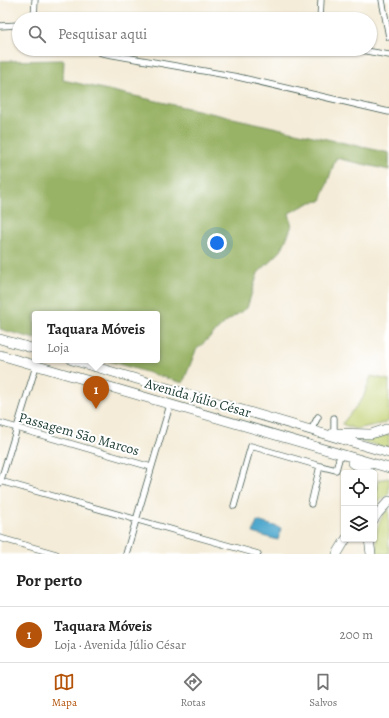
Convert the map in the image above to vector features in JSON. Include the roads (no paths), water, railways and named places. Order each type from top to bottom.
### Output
[{"type":"main road","points":[[0,339],[32,348]]},
{"type":"main road","name":"Avenida Júlio César","points":[[0,355],[389,468]]},
{"type":"main road","name":"Avenida Júlio César","points":[[82,363],[389,453]]},
{"type":"main road","points":[[323,433],[371,434],[389,428]]},
{"type":"main road","points":[[303,443],[318,453],[339,458],[366,470]]},
{"type":"main road","points":[[377,514],[389,501]]},
{"type":"main road","points":[[336,554],[344,542]]},
{"type":"main road","points":[[369,542],[371,554]]},
{"type":"street","points":[[34,12],[35,0]]},
{"type":"street","points":[[320,12],[321,0]]},
{"type":"street","points":[[382,0],[389,37]]},
{"type":"street","points":[[0,26],[12,25]]},
{"type":"street","points":[[377,53],[389,55]]},
{"type":"street","points":[[128,56],[238,76],[389,112]]},
{"type":"street","points":[[36,366],[0,482],[136,521],[191,534],[258,554]]},
{"type":"street","points":[[126,554],[170,405]]},
{"type":"street","points":[[311,430],[318,417]]},
{"type":"street","points":[[334,418],[334,433]]},
{"type":"street","name":"Passagem São Marcos","points":[[0,423],[151,467]]},
{"type":"street","points":[[234,506],[251,446],[336,470],[339,458]]},
{"type":"street","points":[[311,504],[320,466]]},
{"type":"street","points":[[0,538],[56,554]]},
{"type":"street","points":[[239,554],[248,551]]},
{"type":"water","points":[[257,521],[281,528],[278,540],[253,533]]},
{"type":"place","name":"Taquara Móveis","points":[[96,409]]}]
